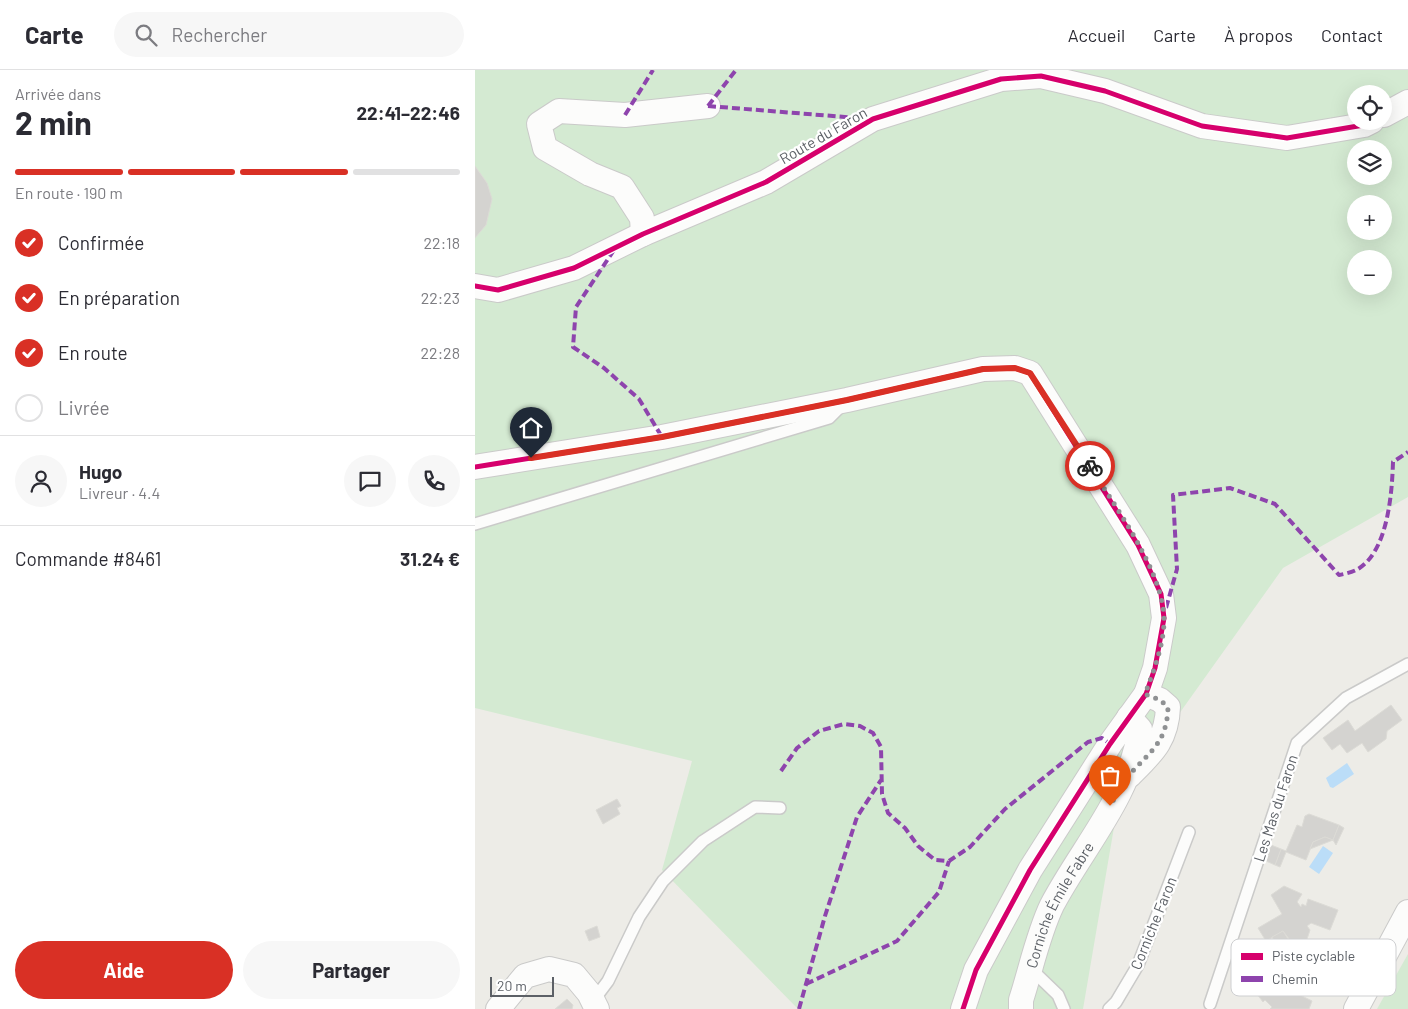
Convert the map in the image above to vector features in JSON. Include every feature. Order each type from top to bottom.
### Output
[{"type":"street","name":"Route du Faron","points":[[475,286],[497,290],[574,268],[643,234],[766,182],[873,120],[1001,79],[1041,76],[1105,91],[1202,126],[1287,138],[1347,128]]},
{"type":"street","points":[[1392,111],[1408,102]]},
{"type":"street","points":[[643,234],[642,218],[622,187],[590,174],[545,148],[539,124],[559,111],[625,115],[708,106]]},
{"type":"street","points":[[475,466],[662,437],[847,400],[983,369],[1015,368],[1030,373],[1138,545],[1161,594],[1164,618],[1161,641],[1145,694],[1030,870],[976,970],[963,1009]]},
{"type":"street","name":"Corniche Émile Fabre","points":[[1125,780],[1157,748],[1168,725],[1168,707],[1160,700],[1145,694]]},
{"type":"street","name":"Corniche Émile Fabre","points":[[1021,1009],[1031,969],[1051,906],[1125,780],[1138,743],[1139,729],[1129,717]]},
{"type":"street","points":[[1394,939],[1408,912]]},
{"type":"street","points":[[498,1009],[525,976],[549,969],[574,975],[595,1005]]},
{"type":"street","points":[[1356,1009],[1363,996]]},
{"type":"lane","points":[[475,524],[829,418],[847,400]]},
{"type":"lane","name":"Les Mas du Faron","points":[[1232,939],[1297,743],[1346,698],[1408,664]]},
{"type":"lane","points":[[595,1005],[639,917],[663,881],[703,841],[755,807],[780,808]]},
{"type":"lane","name":"Corniche Faron","points":[[1109,1009],[1116,1002],[1138,965],[1189,832]]},
{"type":"lane","name":"Les Mas du Faron","points":[[1210,1004],[1231,941]]},
{"type":"lane","points":[[1031,969],[1058,995],[1065,1009]]},
{"type":"green space","points":[[475,70],[1408,70],[1408,497],[1283,568],[1119,798],[1083,1009],[798,1009],[662,870],[692,761],[475,708]]},
{"type":"green space","points":[[1408,954],[1408,1009],[1377,1009],[1384,996],[1396,996],[1396,975]]},
{"type":"water","points":[[1347,763],[1354,774],[1333,788],[1330,787],[1326,778]]},
{"type":"water","points":[[1323,846],[1333,853],[1319,874],[1309,867]]},
{"type":"building","points":[[475,166],[487,183],[492,199],[486,225],[475,238]]},
{"type":"building","points":[[1391,705],[1402,720],[1387,731],[1386,739],[1368,752],[1362,743],[1347,753],[1340,744],[1332,750],[1323,738],[1348,720],[1355,731]]},
{"type":"building","points":[[617,799],[621,806],[617,808],[620,814],[603,824],[596,810]]},
{"type":"building","points":[[1309,814],[1339,825],[1333,840],[1325,837],[1313,842],[1306,860],[1286,852],[1280,867],[1275,865],[1281,849],[1286,851],[1297,825],[1302,827],[1305,816]]},
{"type":"building","points":[[1339,825],[1344,828],[1336,845],[1333,840]]},
{"type":"building","points":[[1325,837],[1333,840],[1310,849],[1313,842]]},
{"type":"building","points":[[1271,845],[1281,849],[1275,865],[1266,861]]},
{"type":"building","points":[[1284,886],[1302,894],[1297,902],[1301,907],[1302,904],[1306,906],[1308,899],[1338,910],[1330,930],[1311,923],[1307,926],[1310,930],[1307,939],[1289,939],[1283,931],[1269,939],[1265,939],[1258,928],[1282,914],[1271,895]]},
{"type":"building","points":[[597,926],[600,937],[589,941],[585,931]]},
{"type":"building","points":[[1283,931],[1288,939],[1273,939],[1272,937]]},
{"type":"building","points":[[1258,996],[1302,996],[1312,1001],[1309,1009],[1270,1009],[1272,1007],[1265,1000],[1263,1002]]},
{"type":"building","points":[[567,999],[573,1005],[572,1009],[555,1009]]},
{"type":"marked path","points":[[625,115],[653,70]]},
{"type":"marked path","points":[[708,106],[736,70]]},
{"type":"marked path","points":[[708,106],[870,119]]},
{"type":"marked path","points":[[614,250],[576,307],[573,347],[604,368],[639,399],[662,437]]},
{"type":"marked path","points":[[1166,608],[1177,569],[1173,495],[1230,488],[1275,504],[1341,575],[1358,569],[1368,561],[1376,549],[1382,535],[1389,505],[1393,462],[1408,452]]},
{"type":"marked path","points":[[781,771],[797,748],[819,731],[844,724],[860,726],[873,733],[881,747],[882,794],[888,813],[905,828],[918,846],[935,860],[949,861],[970,847],[1005,809],[1088,742],[1102,738],[1110,744]]},
{"type":"marked path","points":[[799,1009],[825,916],[857,817],[881,780]]},
{"type":"marked path","points":[[806,984],[897,941],[939,892],[949,861]]},
{"type":"cycle path","points":[[475,286],[498,290],[574,268],[643,234],[766,182],[873,119],[1001,79],[1041,76],[1105,91],[1202,126],[1287,138],[1347,128]]},
{"type":"cycle path","points":[[475,467],[662,437],[847,400],[983,369],[1015,368],[1030,373],[1138,545],[1161,594],[1164,618],[1155,668],[1146,694],[1110,744],[1030,870],[976,970],[963,1009]]},
{"type":"way so far","points":[[1090,466],[1138,545],[1161,594],[1164,618],[1155,668],[1145,694],[1160,700],[1168,707],[1168,725],[1157,748],[1125,780],[1110,806]]},
{"type":"route","points":[[531,458],[662,437],[847,400],[983,369],[1015,368],[1030,373],[1053,405],[1090,466]]}]
